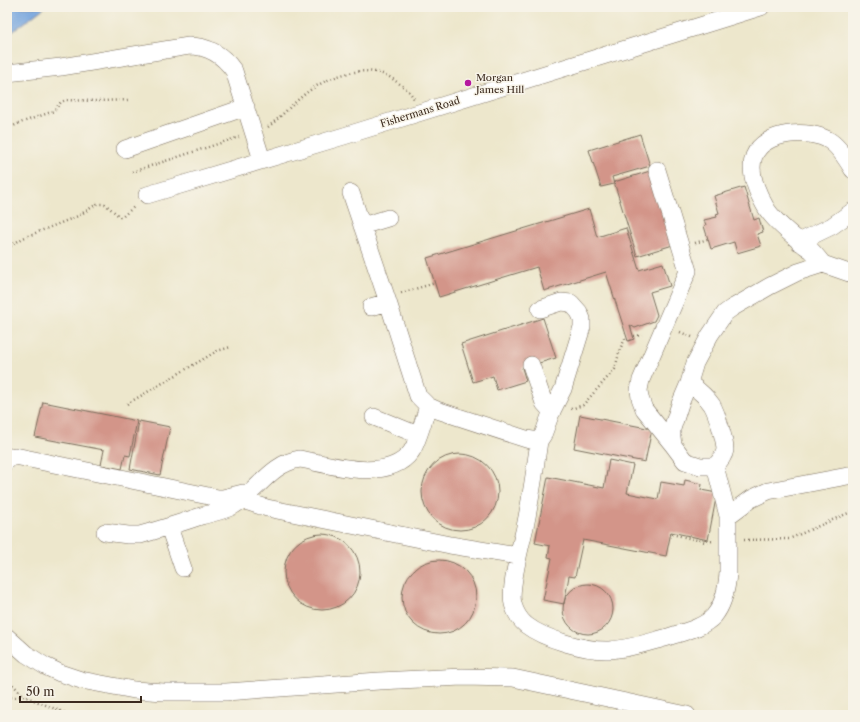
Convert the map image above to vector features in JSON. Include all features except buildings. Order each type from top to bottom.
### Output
[{"type":"street","name":"Fishermans Road","points":[[147,195],[761,7]]},
{"type":"street","points":[[7,73],[62,67],[189,46],[200,47],[214,52],[228,62],[236,76],[262,160]]},
{"type":"street","points":[[125,149],[246,107]]},
{"type":"street","points":[[852,275],[823,264],[811,250],[799,242],[770,212],[762,199],[752,170],[754,157],[757,151],[764,144],[786,133],[792,133],[817,136],[832,143],[846,159],[853,170]]},
{"type":"street","points":[[657,170],[688,271],[647,362],[641,380],[641,402],[644,409],[685,461],[700,466],[715,466],[722,459],[725,450],[721,430],[713,406],[689,383]]},
{"type":"street","points":[[351,193],[418,396],[428,406],[526,439],[539,441]]},
{"type":"street","points":[[799,242],[832,226],[853,211]]},
{"type":"street","points":[[362,226],[388,218]]},
{"type":"street","points":[[673,445],[672,429],[695,363],[710,335],[728,311],[782,279],[823,264]]},
{"type":"street","points":[[371,307],[388,302]]},
{"type":"street","points":[[540,309],[561,302],[571,303],[579,312],[583,323],[565,385],[539,441],[534,483],[518,556],[512,597],[515,609],[523,622],[562,642],[607,650],[628,647],[674,635],[695,628],[710,620],[718,609],[728,580],[728,516],[715,466]]},
{"type":"street","points":[[531,365],[544,403],[552,412]]},
{"type":"street","points":[[105,532],[132,535],[169,527],[227,509],[289,461],[300,459],[371,470],[386,468],[402,460],[411,452],[428,406]]},
{"type":"street","points":[[374,416],[418,435]]},
{"type":"street","points":[[7,461],[11,457],[15,456],[224,498],[247,494],[267,508],[518,556]]},
{"type":"street","points":[[728,516],[751,499],[768,491],[853,475]]},
{"type":"street","points":[[169,527],[183,568]]},
{"type":"street","points":[[7,637],[26,654],[60,673],[81,680],[134,690],[164,692],[226,692],[386,680],[462,677],[513,678],[687,715]]},
{"type":"path","points":[[132,172],[269,127],[316,86],[335,78],[358,72],[384,73],[391,77],[413,96],[418,112]]},
{"type":"path","points":[[7,129],[54,111],[61,102],[66,100],[129,100]]},
{"type":"path","points":[[7,248],[23,238],[78,216],[97,204],[105,204],[120,217],[122,217],[147,195]]},
{"type":"path","points":[[552,412],[567,410],[583,405],[615,369],[620,349],[626,337]]},
{"type":"path","points":[[127,404],[218,351],[231,347]]},
{"type":"path","points":[[672,534],[705,542],[789,539],[853,511]]},
{"type":"path","points":[[7,679],[24,696],[70,715]]},
{"type":"path","points":[[7,698],[24,696]]},
{"type":"water","points":[[7,7],[45,7],[7,36]]},
{"type":"place","name":"Morgan James Hill","points":[[468,83]]}]
